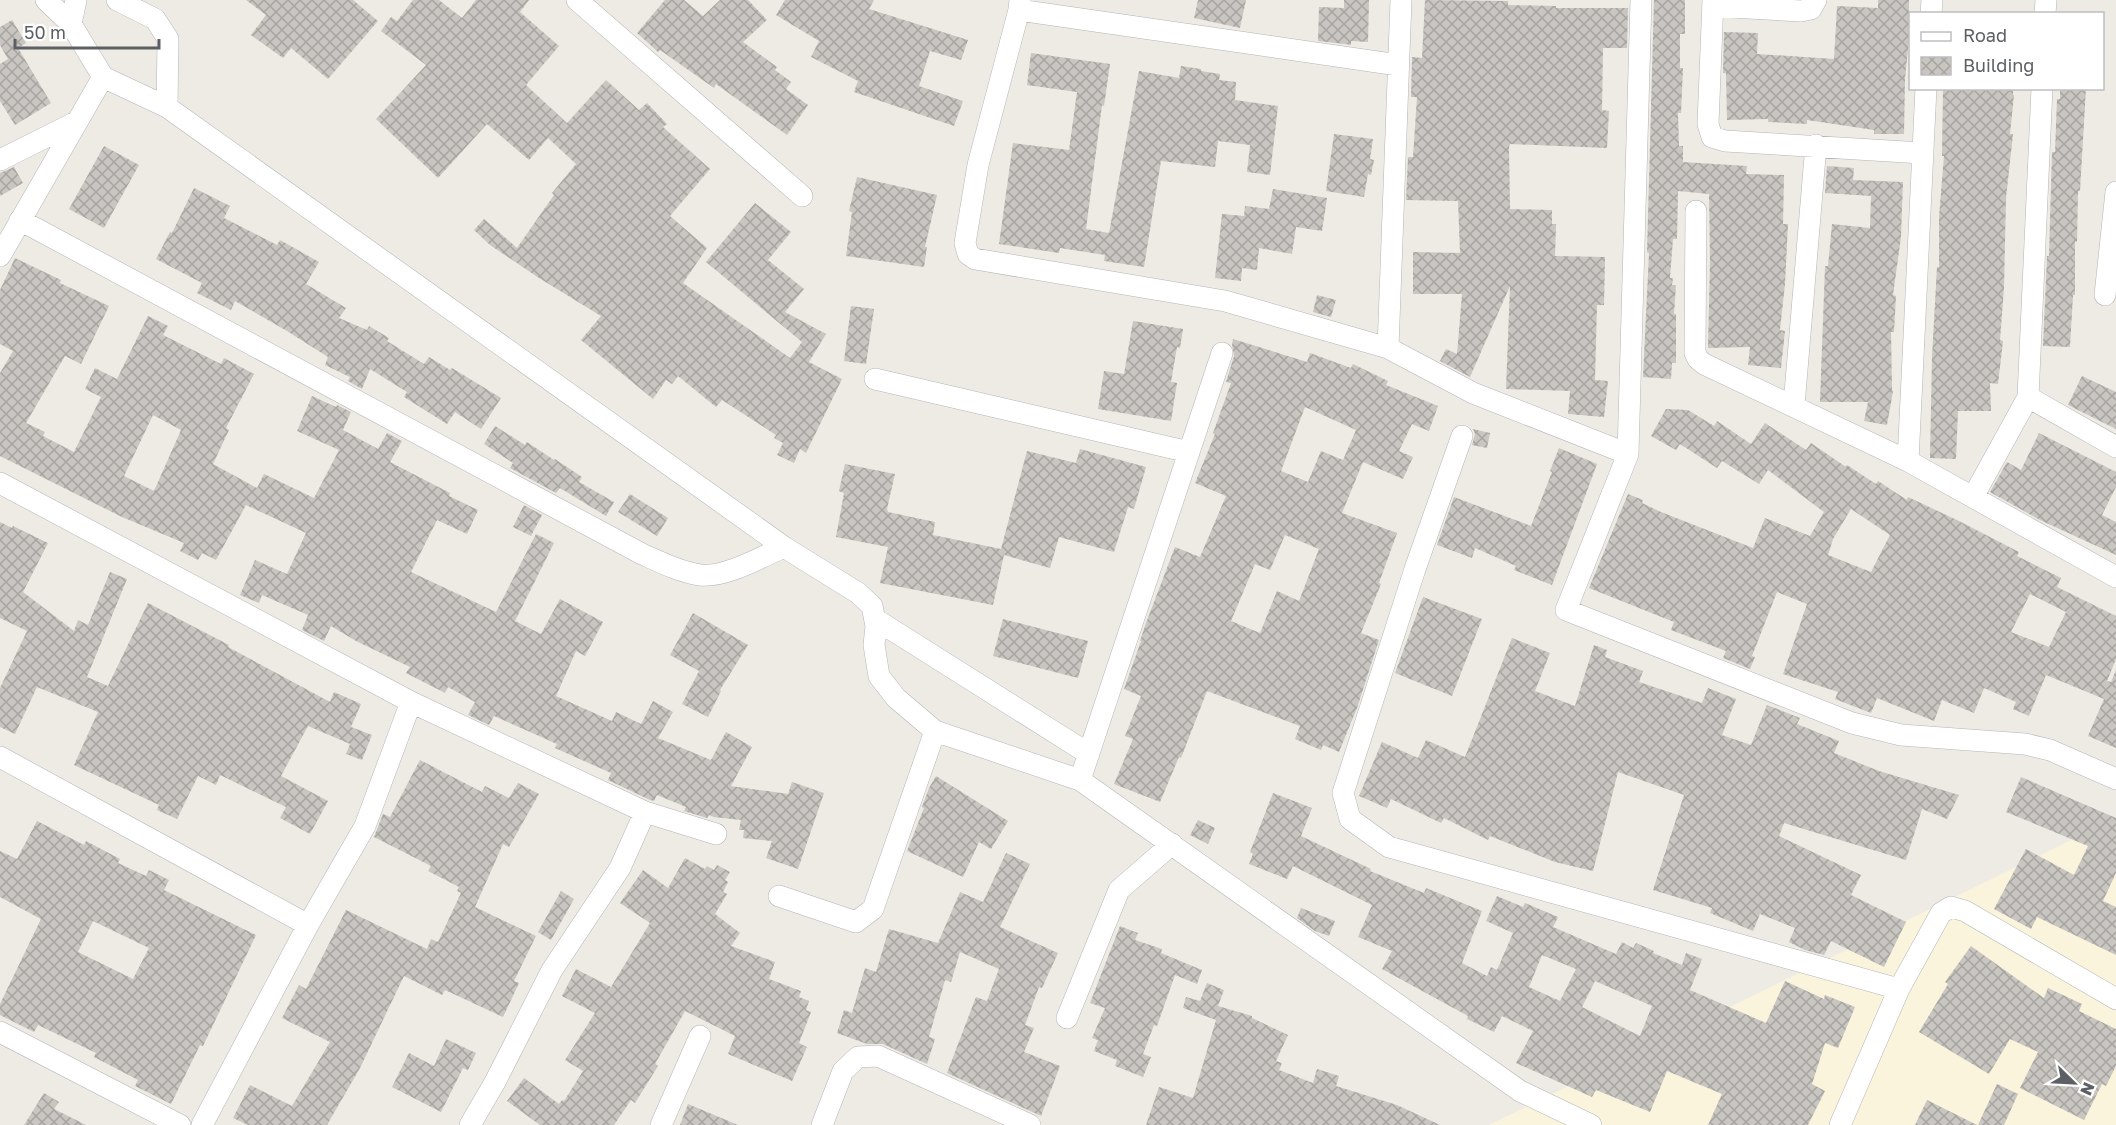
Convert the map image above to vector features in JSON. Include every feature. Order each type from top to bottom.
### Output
[{"type":"street","points":[[46,0],[71,24],[103,77],[167,107],[784,547],[858,593],[872,606],[875,619],[874,645],[879,675],[896,698],[935,731],[1080,780],[1520,1091],[1591,1125]]},
{"type":"street","points":[[71,24],[76,0]]},
{"type":"street","points":[[117,0],[155,19],[168,39],[167,107]]},
{"type":"street","points":[[577,0],[802,196]]},
{"type":"street","points":[[1388,348],[1401,0]]},
{"type":"street","points":[[1641,0],[1628,454],[1566,610],[1852,723],[1901,735],[2025,744],[2050,750],[2116,779]]},
{"type":"street","points":[[1816,0],[1811,9],[1801,11],[1713,3],[1708,124],[1712,137],[1725,141],[1922,153]]},
{"type":"street","points":[[1398,65],[1019,5],[978,165],[965,243],[968,254],[975,259],[1225,301],[1388,348],[1473,393],[1628,454]]},
{"type":"street","points":[[0,256],[103,77]]},
{"type":"street","points":[[1908,460],[1926,90]]},
{"type":"street","points":[[1973,497],[2028,397],[2042,90]]},
{"type":"street","points":[[0,160],[76,123]]},
{"type":"street","points":[[1794,405],[1816,146]]},
{"type":"street","points":[[2105,295],[2116,192]]},
{"type":"street","points":[[1696,211],[1695,353],[1698,359],[1704,364],[1908,460],[2116,577]]},
{"type":"street","points":[[20,220],[642,554],[678,569],[701,575],[722,573],[784,547]]},
{"type":"street","points":[[1080,780],[1222,353]]},
{"type":"street","points":[[874,379],[1189,452]]},
{"type":"street","points":[[2028,397],[2116,447]]},
{"type":"street","points":[[1462,436],[1414,569],[1343,792],[1350,819],[1389,847],[1899,989]]},
{"type":"street","points":[[0,483],[411,702],[645,812],[716,834]]},
{"type":"street","points":[[875,619],[1089,754]]},
{"type":"street","points":[[202,1125],[308,926],[365,826],[411,702]]},
{"type":"street","points":[[780,896],[856,922],[873,909],[935,731]]},
{"type":"street","points":[[0,757],[308,926]]},
{"type":"street","points":[[470,1125],[495,1082],[552,970],[620,868],[645,812]]},
{"type":"street","points":[[1067,1018],[1119,890],[1172,844]]},
{"type":"street","points":[[1840,1125],[1899,989],[1941,913],[1951,908],[1965,911],[2116,999]]},
{"type":"street","points":[[0,1032],[180,1125]]},
{"type":"street","points":[[661,1125],[700,1036]]},
{"type":"street","points":[[822,1125],[843,1071],[858,1057],[878,1056],[1030,1125]]},
{"type":"shaded area","points":[[2116,818],[2116,1125],[1489,1125]]},
{"type":"building","points":[[246,0],[353,0],[378,21],[328,79],[291,48],[283,58],[251,35],[266,15]]},
{"type":"building","points":[[413,0],[439,0],[462,18],[476,0],[529,0],[520,12],[559,46],[526,85],[567,123],[606,80],[639,110],[647,103],[667,124],[663,127],[710,169],[670,216],[707,248],[683,283],[790,358],[802,342],[706,262],[755,203],[791,232],[768,260],[804,289],[785,312],[826,334],[809,362],[842,379],[806,453],[800,449],[794,463],[777,455],[783,443],[774,438],[776,435],[722,400],[716,407],[678,376],[672,384],[666,380],[653,399],[581,340],[601,316],[490,245],[474,230],[484,219],[517,248],[554,195],[552,193],[576,164],[548,138],[529,160],[487,124],[438,178],[376,119],[426,65],[381,31],[391,17],[397,21]]},
{"type":"building","points":[[665,0],[684,0],[703,16],[720,0],[748,0],[767,20],[743,42],[777,67],[775,70],[791,82],[786,89],[808,105],[787,135],[716,84],[714,88],[660,50],[658,52],[637,33]]},
{"type":"building","points":[[785,0],[874,0],[869,9],[968,40],[961,60],[930,51],[919,86],[963,101],[954,126],[854,92],[858,81],[811,57],[819,41],[776,15]]},
{"type":"building","points":[[1198,0],[1246,0],[1240,28],[1194,18]]},
{"type":"building","points":[[1344,0],[1369,0],[1368,42],[1351,41],[1351,45],[1318,41],[1319,7],[1344,8]]},
{"type":"building","points":[[1425,0],[1508,1],[1508,5],[1556,6],[1556,8],[1628,8],[1627,48],[1603,48],[1602,110],[1609,111],[1607,148],[1510,144],[1509,147],[1510,209],[1552,210],[1552,224],[1556,224],[1555,256],[1605,257],[1604,305],[1597,305],[1595,380],[1608,381],[1604,417],[1568,414],[1570,391],[1506,389],[1510,286],[1470,377],[1440,361],[1446,349],[1457,354],[1462,294],[1413,294],[1413,252],[1460,253],[1458,201],[1406,200],[1408,157],[1413,157],[1417,97],[1411,97],[1412,57],[1422,58]]},
{"type":"building","points":[[1654,0],[1685,0],[1685,34],[1680,34],[1680,68],[1683,68],[1681,113],[1678,113],[1679,146],[1683,146],[1683,162],[1747,166],[1746,174],[1784,175],[1783,224],[1788,224],[1780,330],[1785,331],[1781,368],[1748,365],[1750,347],[1708,348],[1709,194],[1678,191],[1677,239],[1673,239],[1670,278],[1673,278],[1672,285],[1676,285],[1674,314],[1676,314],[1676,363],[1672,363],[1671,379],[1643,377],[1649,253],[1647,252]]},
{"type":"building","points":[[1878,0],[1909,0],[1904,134],[1874,134],[1874,130],[1807,120],[1807,124],[1768,122],[1768,119],[1727,120],[1726,73],[1723,73],[1724,32],[1758,33],[1757,54],[1834,59],[1837,6],[1878,8]]},
{"type":"building","points":[[12,20],[26,43],[18,48],[51,103],[15,125],[0,101],[0,64],[8,59],[0,45],[0,27]]},
{"type":"building","points":[[1031,53],[1110,64],[1104,106],[1102,105],[1086,229],[1109,233],[1139,71],[1179,78],[1181,66],[1201,69],[1201,71],[1220,74],[1219,80],[1236,82],[1235,100],[1278,106],[1270,175],[1247,172],[1250,145],[1218,141],[1215,167],[1161,161],[1144,267],[1104,261],[1105,255],[1060,248],[1059,253],[999,244],[1013,143],[1069,150],[1077,92],[1027,85]]},
{"type":"building","points":[[1943,90],[2013,90],[2010,134],[2013,134],[2006,198],[2004,288],[2000,340],[2003,341],[1998,384],[1990,383],[1991,411],[1958,411],[1956,459],[1930,458],[1932,357],[1937,267],[1939,267],[1939,217],[1944,156],[1942,156]]},
{"type":"building","points":[[2060,90],[2086,90],[2070,347],[2043,346],[2047,256],[2049,256],[2052,152],[2055,152],[2057,99],[2060,99]]},
{"type":"building","points":[[1334,134],[1373,139],[1370,159],[1374,160],[1371,175],[1368,174],[1364,197],[1326,191]]},
{"type":"building","points":[[104,146],[139,165],[104,228],[69,209]]},
{"type":"building","points":[[1827,166],[1854,168],[1853,180],[1903,182],[1901,237],[1893,295],[1896,296],[1894,332],[1891,332],[1893,391],[1887,425],[1864,421],[1868,402],[1820,402],[1825,266],[1828,266],[1832,224],[1870,228],[1871,196],[1825,193]]},
{"type":"building","points":[[14,167],[23,183],[0,196],[0,173]]},
{"type":"building","points":[[857,177],[937,195],[925,247],[927,247],[924,267],[846,256],[852,212],[849,211]]},
{"type":"building","points":[[194,188],[230,206],[224,218],[277,245],[280,240],[319,262],[306,284],[346,308],[339,318],[367,330],[369,326],[389,338],[387,341],[424,364],[429,357],[450,370],[452,368],[501,398],[481,429],[455,412],[447,424],[404,397],[407,392],[370,369],[362,389],[348,381],[350,377],[325,365],[328,357],[287,331],[235,301],[231,310],[197,293],[202,283],[156,259],[170,232],[172,233]]},
{"type":"building","points":[[1273,189],[1327,198],[1322,231],[1296,227],[1292,254],[1259,248],[1257,270],[1242,268],[1241,281],[1215,278],[1222,214],[1244,216],[1245,206],[1269,209]]},
{"type":"building","points":[[15,258],[61,280],[60,283],[109,306],[81,364],[65,356],[26,423],[45,432],[43,436],[74,452],[101,397],[85,389],[95,368],[117,379],[148,316],[168,326],[163,335],[221,364],[224,358],[254,374],[226,428],[229,430],[213,464],[257,488],[264,474],[314,498],[339,450],[297,431],[312,396],[351,412],[343,430],[378,449],[387,433],[402,441],[390,462],[478,510],[467,534],[437,520],[411,572],[496,612],[536,534],[554,543],[515,621],[541,634],[560,599],[603,622],[585,656],[576,651],[556,696],[612,721],[616,712],[641,724],[653,701],[673,712],[658,738],[711,760],[726,732],[752,747],[731,786],[788,794],[792,782],[824,793],[798,869],[766,858],[772,841],[743,838],[744,830],[739,830],[741,820],[709,815],[707,818],[684,811],[686,807],[657,795],[654,801],[650,800],[608,780],[611,773],[555,748],[557,744],[494,716],[489,725],[468,715],[475,702],[448,687],[445,693],[406,673],[410,667],[331,626],[324,641],[302,630],[308,615],[262,595],[259,603],[240,595],[255,560],[287,574],[306,533],[246,505],[216,560],[202,553],[198,560],[180,551],[184,543],[122,517],[0,456],[0,373],[13,351],[0,344],[0,290]],"holes":[[[153,415],[181,430],[154,491],[124,476]]]},
{"type":"building","points":[[1317,295],[1336,300],[1331,317],[1313,312]]},
{"type":"building","points":[[851,306],[874,309],[866,364],[844,361]]},
{"type":"building","points":[[1133,321],[1183,329],[1180,348],[1177,347],[1171,382],[1177,383],[1171,421],[1098,409],[1104,371],[1124,374]]},
{"type":"building","points":[[1233,339],[1307,362],[1310,353],[1351,368],[1353,364],[1388,381],[1386,385],[1438,406],[1429,431],[1412,424],[1399,451],[1413,457],[1403,479],[1363,462],[1342,513],[1397,533],[1379,583],[1381,584],[1361,633],[1379,640],[1357,708],[1339,752],[1323,745],[1321,750],[1295,739],[1300,726],[1207,691],[1181,758],[1179,757],[1160,802],[1114,784],[1133,739],[1125,736],[1141,696],[1124,689],[1175,547],[1200,557],[1226,496],[1195,483],[1215,434],[1213,433],[1231,383],[1226,382],[1234,356]],"holes":[[[1305,407],[1356,430],[1343,460],[1321,451],[1308,482],[1281,471]],[[1285,535],[1319,549],[1299,601],[1277,591],[1260,633],[1231,621],[1255,564],[1270,570]]]},
{"type":"building","points":[[2082,376],[2116,392],[2116,429],[2068,405]]},
{"type":"building","points":[[1666,409],[1688,410],[1714,426],[1717,421],[1751,444],[1765,423],[1806,450],[1811,443],[1876,484],[1878,481],[1907,500],[1908,497],[1959,521],[2019,552],[2017,556],[2061,578],[2057,587],[2116,616],[2116,659],[2107,681],[2111,682],[2116,670],[2116,748],[2088,736],[2104,699],[2046,675],[2029,716],[2013,709],[2016,702],[1984,688],[1974,713],[1942,700],[1934,721],[1877,698],[1871,713],[1835,699],[1838,692],[1783,674],[1807,604],[1777,592],[1752,656],[1755,657],[1750,669],[1723,658],[1726,651],[1671,630],[1674,622],[1589,588],[1628,494],[1643,500],[1642,503],[1661,512],[1753,548],[1765,518],[1810,536],[1824,512],[1768,470],[1759,484],[1722,461],[1717,468],[1680,444],[1676,450],[1651,436]],"holes":[[[1851,509],[1890,535],[1871,572],[1828,555],[1833,539]],[[2030,594],[2066,612],[2049,647],[2011,632]]]},
{"type":"building","points":[[495,426],[525,445],[527,442],[555,459],[582,477],[579,482],[614,502],[606,516],[560,488],[556,493],[510,468],[513,463],[484,444]]},
{"type":"building","points":[[1473,429],[1490,433],[1487,448],[1472,445],[1475,434]]},
{"type":"building","points":[[2039,433],[2116,472],[2116,487],[2102,515],[2116,522],[2116,555],[2040,520],[1990,492],[2007,462],[2021,470]]},
{"type":"building","points":[[1559,448],[1597,464],[1552,585],[1514,570],[1516,566],[1475,548],[1472,558],[1437,545],[1454,497],[1531,526]]},
{"type":"building","points":[[1080,449],[1146,467],[1134,509],[1128,507],[1114,552],[1059,537],[1050,568],[1004,555],[993,605],[880,583],[888,547],[836,537],[844,493],[839,491],[845,464],[895,474],[888,512],[935,522],[933,535],[1001,549],[1027,451],[1076,463]]},
{"type":"building","points":[[630,494],[668,518],[657,536],[618,512]]},
{"type":"building","points":[[524,505],[542,515],[531,536],[513,527]]},
{"type":"building","points":[[0,522],[48,543],[23,592],[74,631],[78,620],[88,625],[110,572],[127,579],[87,677],[108,686],[148,603],[229,645],[228,647],[330,702],[334,692],[361,704],[351,727],[372,735],[362,760],[346,754],[350,744],[308,726],[281,776],[328,801],[310,834],[280,818],[286,807],[220,775],[216,785],[198,776],[177,819],[157,810],[159,805],[74,765],[98,712],[37,687],[15,734],[0,727],[0,688],[27,631],[0,618]]},
{"type":"building","points":[[1423,597],[1482,619],[1452,696],[1395,673]]},
{"type":"building","points":[[693,613],[748,645],[720,690],[708,717],[682,704],[699,671],[670,655]]},
{"type":"building","points":[[1003,619],[1088,641],[1078,678],[993,656]]},
{"type":"building","points":[[1512,638],[1550,653],[1535,691],[1575,706],[1594,645],[1607,650],[1605,657],[1643,671],[1639,682],[1702,703],[1708,688],[1736,699],[1722,735],[1751,745],[1767,705],[1800,718],[1797,724],[1839,741],[1834,753],[1879,771],[1959,795],[1947,819],[1922,809],[1906,860],[1784,823],[1779,836],[1861,875],[1851,895],[1906,922],[1884,967],[1831,941],[1824,955],[1805,950],[1789,942],[1795,928],[1760,914],[1753,931],[1710,913],[1712,908],[1653,890],[1684,795],[1618,772],[1593,871],[1555,862],[1490,836],[1488,840],[1444,818],[1441,823],[1391,799],[1387,808],[1359,796],[1382,742],[1418,758],[1426,740],[1465,757]]},
{"type":"building","points":[[420,760],[482,792],[485,786],[509,798],[518,783],[539,794],[509,847],[503,844],[475,907],[536,936],[514,981],[519,983],[503,1017],[445,990],[442,995],[404,976],[360,1068],[327,1125],[248,1125],[233,1118],[250,1085],[292,1106],[330,1042],[282,1018],[299,985],[306,989],[346,910],[427,949],[431,939],[438,942],[461,893],[457,891],[459,887],[428,871],[431,866],[374,837],[383,814],[390,817]]},
{"type":"building","points":[[936,776],[1008,821],[991,849],[979,842],[963,877],[907,851],[924,808],[922,807],[929,788]]},
{"type":"building","points":[[2021,777],[2116,818],[2116,873],[2103,901],[2116,907],[2116,955],[2037,917],[2031,929],[1994,909],[2026,849],[2074,875],[2088,846],[2006,812]]},
{"type":"building","points":[[1273,793],[1312,808],[1301,836],[1371,869],[1370,871],[1424,893],[1426,888],[1482,911],[1462,963],[1487,976],[1491,967],[1497,970],[1513,933],[1486,921],[1497,896],[1523,907],[1525,903],[1558,917],[1553,927],[1616,954],[1622,942],[1633,948],[1636,943],[1682,965],[1686,953],[1702,959],[1690,990],[1766,1023],[1785,981],[1824,999],[1825,995],[1855,1007],[1838,1048],[1825,1043],[1812,1084],[1825,1091],[1808,1125],[1708,1125],[1722,1094],[1667,1071],[1650,1112],[1596,1090],[1592,1097],[1516,1063],[1533,1031],[1502,1016],[1494,1032],[1467,1019],[1468,1016],[1382,969],[1392,951],[1358,937],[1372,905],[1293,866],[1287,879],[1249,864],[1253,854],[1250,852]],"holes":[[[1542,955],[1576,969],[1560,1001],[1529,987]],[[1595,981],[1652,1006],[1640,1036],[1582,1007]]]},
{"type":"building","points":[[1198,820],[1215,828],[1208,844],[1190,835]]},
{"type":"building","points":[[37,821],[84,845],[86,841],[120,859],[118,863],[146,876],[149,870],[169,880],[164,890],[256,935],[203,1046],[200,1045],[171,1104],[135,1086],[138,1080],[94,1057],[96,1053],[38,1025],[34,1032],[0,1015],[0,1004],[41,919],[0,897],[0,851],[17,859]],"holes":[[[93,921],[149,948],[133,979],[78,952]]]},
{"type":"building","points":[[1006,853],[1030,864],[1000,927],[1058,953],[1042,988],[1039,987],[1025,1025],[1034,1028],[1024,1052],[1060,1066],[1041,1116],[947,1073],[976,997],[987,1001],[999,969],[960,952],[951,982],[945,980],[929,1037],[935,1039],[927,1064],[883,1044],[867,1044],[837,1033],[844,1010],[852,1013],[865,968],[876,972],[889,929],[938,943],[960,892],[983,902]]},
{"type":"building","points":[[685,858],[705,869],[707,866],[714,870],[717,865],[730,872],[725,880],[728,882],[723,892],[727,894],[715,914],[740,933],[731,946],[775,962],[769,979],[801,991],[799,997],[809,1001],[806,1010],[811,1012],[799,1043],[807,1047],[792,1081],[728,1054],[735,1036],[685,1011],[655,1064],[658,1066],[635,1103],[631,1100],[614,1125],[540,1125],[507,1101],[524,1078],[559,1104],[562,1100],[564,1101],[583,1071],[565,1060],[595,1013],[562,996],[576,969],[611,987],[650,923],[620,903],[643,870],[668,888]]},
{"type":"building","points":[[561,891],[574,899],[551,940],[538,932]]},
{"type":"building","points":[[1301,908],[1335,921],[1329,936],[1315,931],[1297,918]]},
{"type":"building","points":[[1120,926],[1138,933],[1135,940],[1162,949],[1161,953],[1202,970],[1197,984],[1175,975],[1157,1026],[1154,1025],[1143,1054],[1151,1057],[1143,1077],[1115,1066],[1117,1060],[1094,1051],[1098,1040],[1092,1038],[1105,1008],[1090,1003]]},
{"type":"building","points":[[1971,946],[2044,998],[2048,988],[2082,1004],[2079,1011],[2116,1029],[2116,1066],[2106,1086],[2102,1084],[2084,1120],[2020,1088],[2038,1052],[2010,1039],[1989,1074],[1919,1032],[1948,984],[1945,982]]},
{"type":"building","points":[[1207,983],[1224,990],[1218,1006],[1252,1016],[1288,1035],[1276,1061],[1282,1063],[1279,1070],[1313,1083],[1317,1069],[1339,1076],[1336,1086],[1397,1105],[1440,1125],[1146,1125],[1159,1087],[1193,1098],[1216,1020],[1183,1008],[1186,997],[1200,1001]]},
{"type":"building","points":[[446,1039],[476,1053],[468,1070],[463,1068],[441,1112],[392,1087],[409,1053],[434,1066]]},
{"type":"building","points":[[1997,1084],[2018,1094],[2004,1125],[1978,1125]]},
{"type":"building","points":[[44,1093],[59,1102],[54,1109],[86,1125],[24,1125]]},
{"type":"building","points":[[1927,1100],[1977,1125],[1915,1125]]},
{"type":"building","points":[[688,1104],[738,1125],[680,1125]]}]
